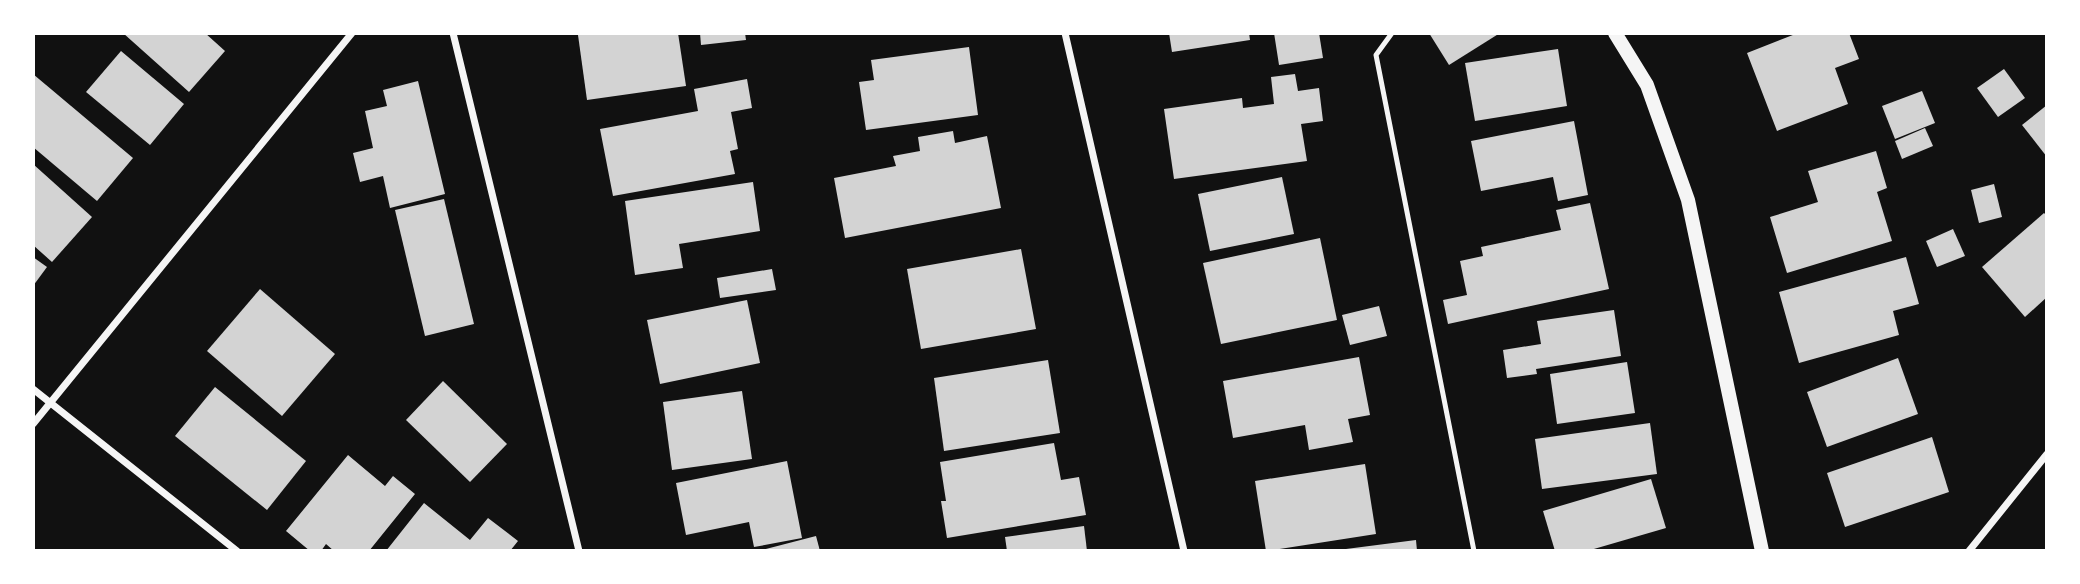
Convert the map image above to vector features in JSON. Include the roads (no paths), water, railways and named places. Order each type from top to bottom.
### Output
[{"type":"main road","points":[[1615,33],[1647,85],[1688,200],[1762,551]]},
{"type":"street","points":[[33,424],[352,33]]},
{"type":"street","points":[[453,33],[579,551]]},
{"type":"street","points":[[1065,33],[1184,551]]},
{"type":"street","points":[[33,388],[237,551]]},
{"type":"street","points":[[1969,551],[2047,454]]},
{"type":"lane","points":[[1392,33],[1376,55],[1474,551]]}]
